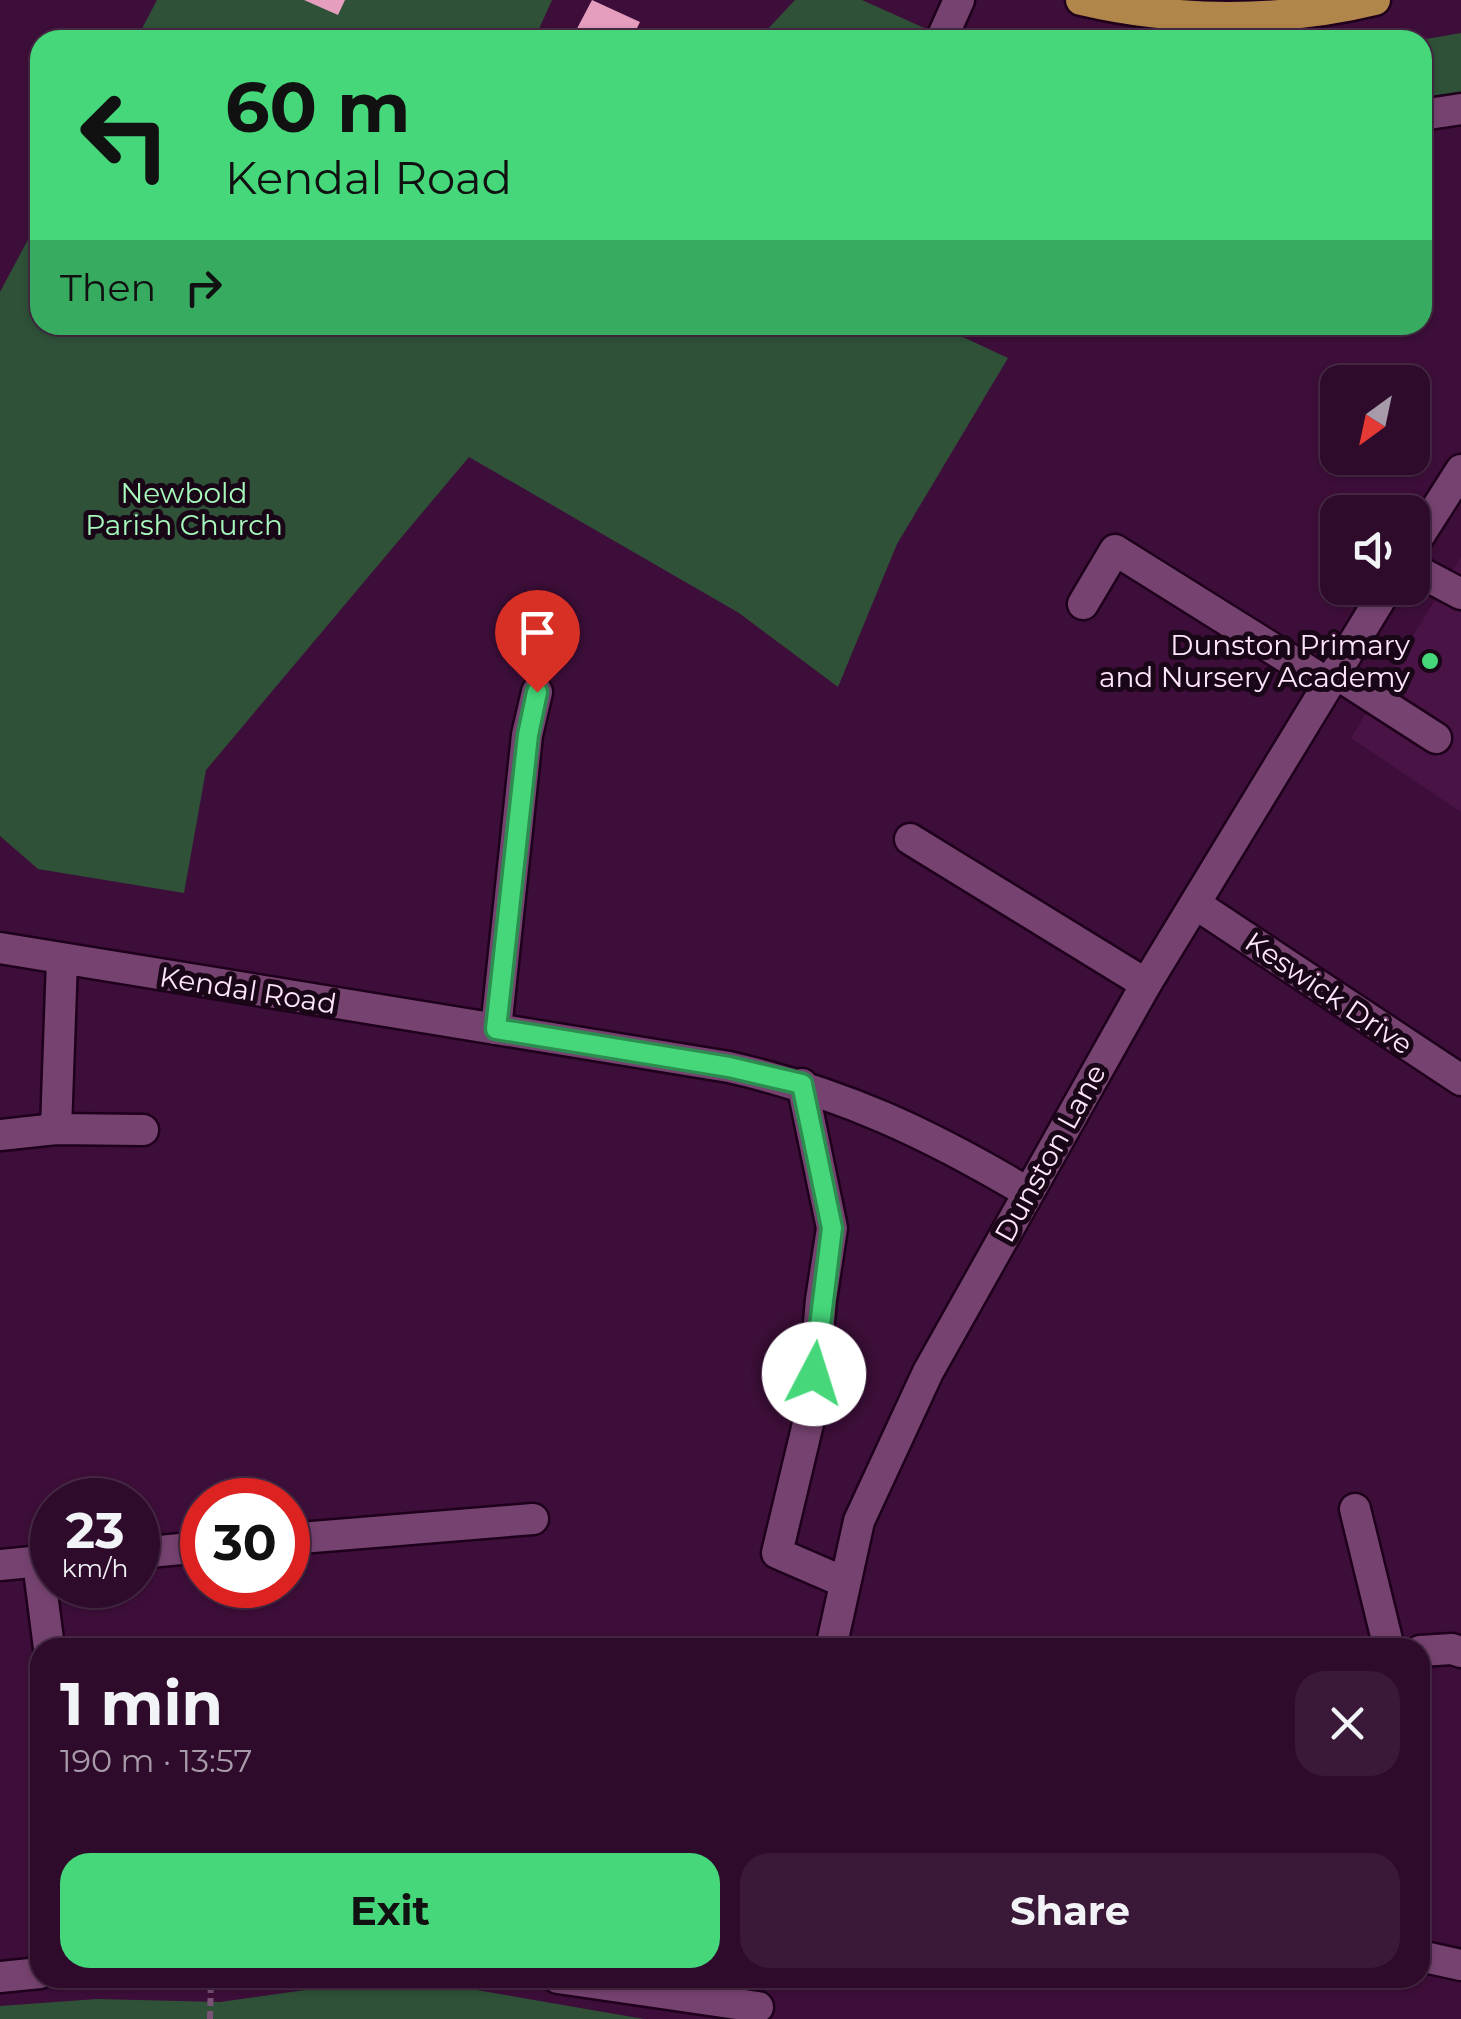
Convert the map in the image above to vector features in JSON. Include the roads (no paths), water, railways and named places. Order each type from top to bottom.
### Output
[{"type":"main road","points":[[1085,0],[1186,28],[1332,10],[1374,0]]},
{"type":"street","points":[[945,30],[958,0]]},
{"type":"street","points":[[1432,113],[1461,109]]},
{"type":"street","points":[[1430,519],[1461,470]]},
{"type":"street","points":[[1083,604],[1116,550],[1436,738]]},
{"type":"street","points":[[1430,578],[1461,594]]},
{"type":"street","name":"Dunston Lane","points":[[833,1638],[859,1520],[928,1372],[1146,984],[1378,605]]},
{"type":"street","points":[[496,1029],[528,735],[537,692]]},
{"type":"street","points":[[910,839],[1146,984]]},
{"type":"street","name":"Keswick Drive","points":[[1196,905],[1461,1080]]},
{"type":"street","name":"Kendal Road","points":[[0,948],[729,1067],[802,1084],[942,1142],[1028,1192]]},
{"type":"street","points":[[56,1129],[62,960]]},
{"type":"street","points":[[802,1084],[832,1228],[820,1300],[811,1412],[777,1553],[844,1582]]},
{"type":"street","points":[[0,1136],[56,1129],[143,1130]]},
{"type":"street","points":[[1356,1509],[1387,1638]]},
{"type":"street","points":[[310,1537],[532,1519]]},
{"type":"street","points":[[0,1565],[30,1562]]},
{"type":"street","points":[[47,1608],[49,1638]]},
{"type":"street","points":[[1430,1650],[1452,1648],[1461,1652]]},
{"type":"street","points":[[1430,1958],[1461,1965]]},
{"type":"street","points":[[0,1977],[30,1974]]},
{"type":"street","points":[[645,1988],[759,2001]]},
{"type":"place","name":"Dunston Primary and Nursery Academy","points":[[1430,661]]},
{"type":"park label","name":"Newbold Parish Church","points":[[184,509]]}]
